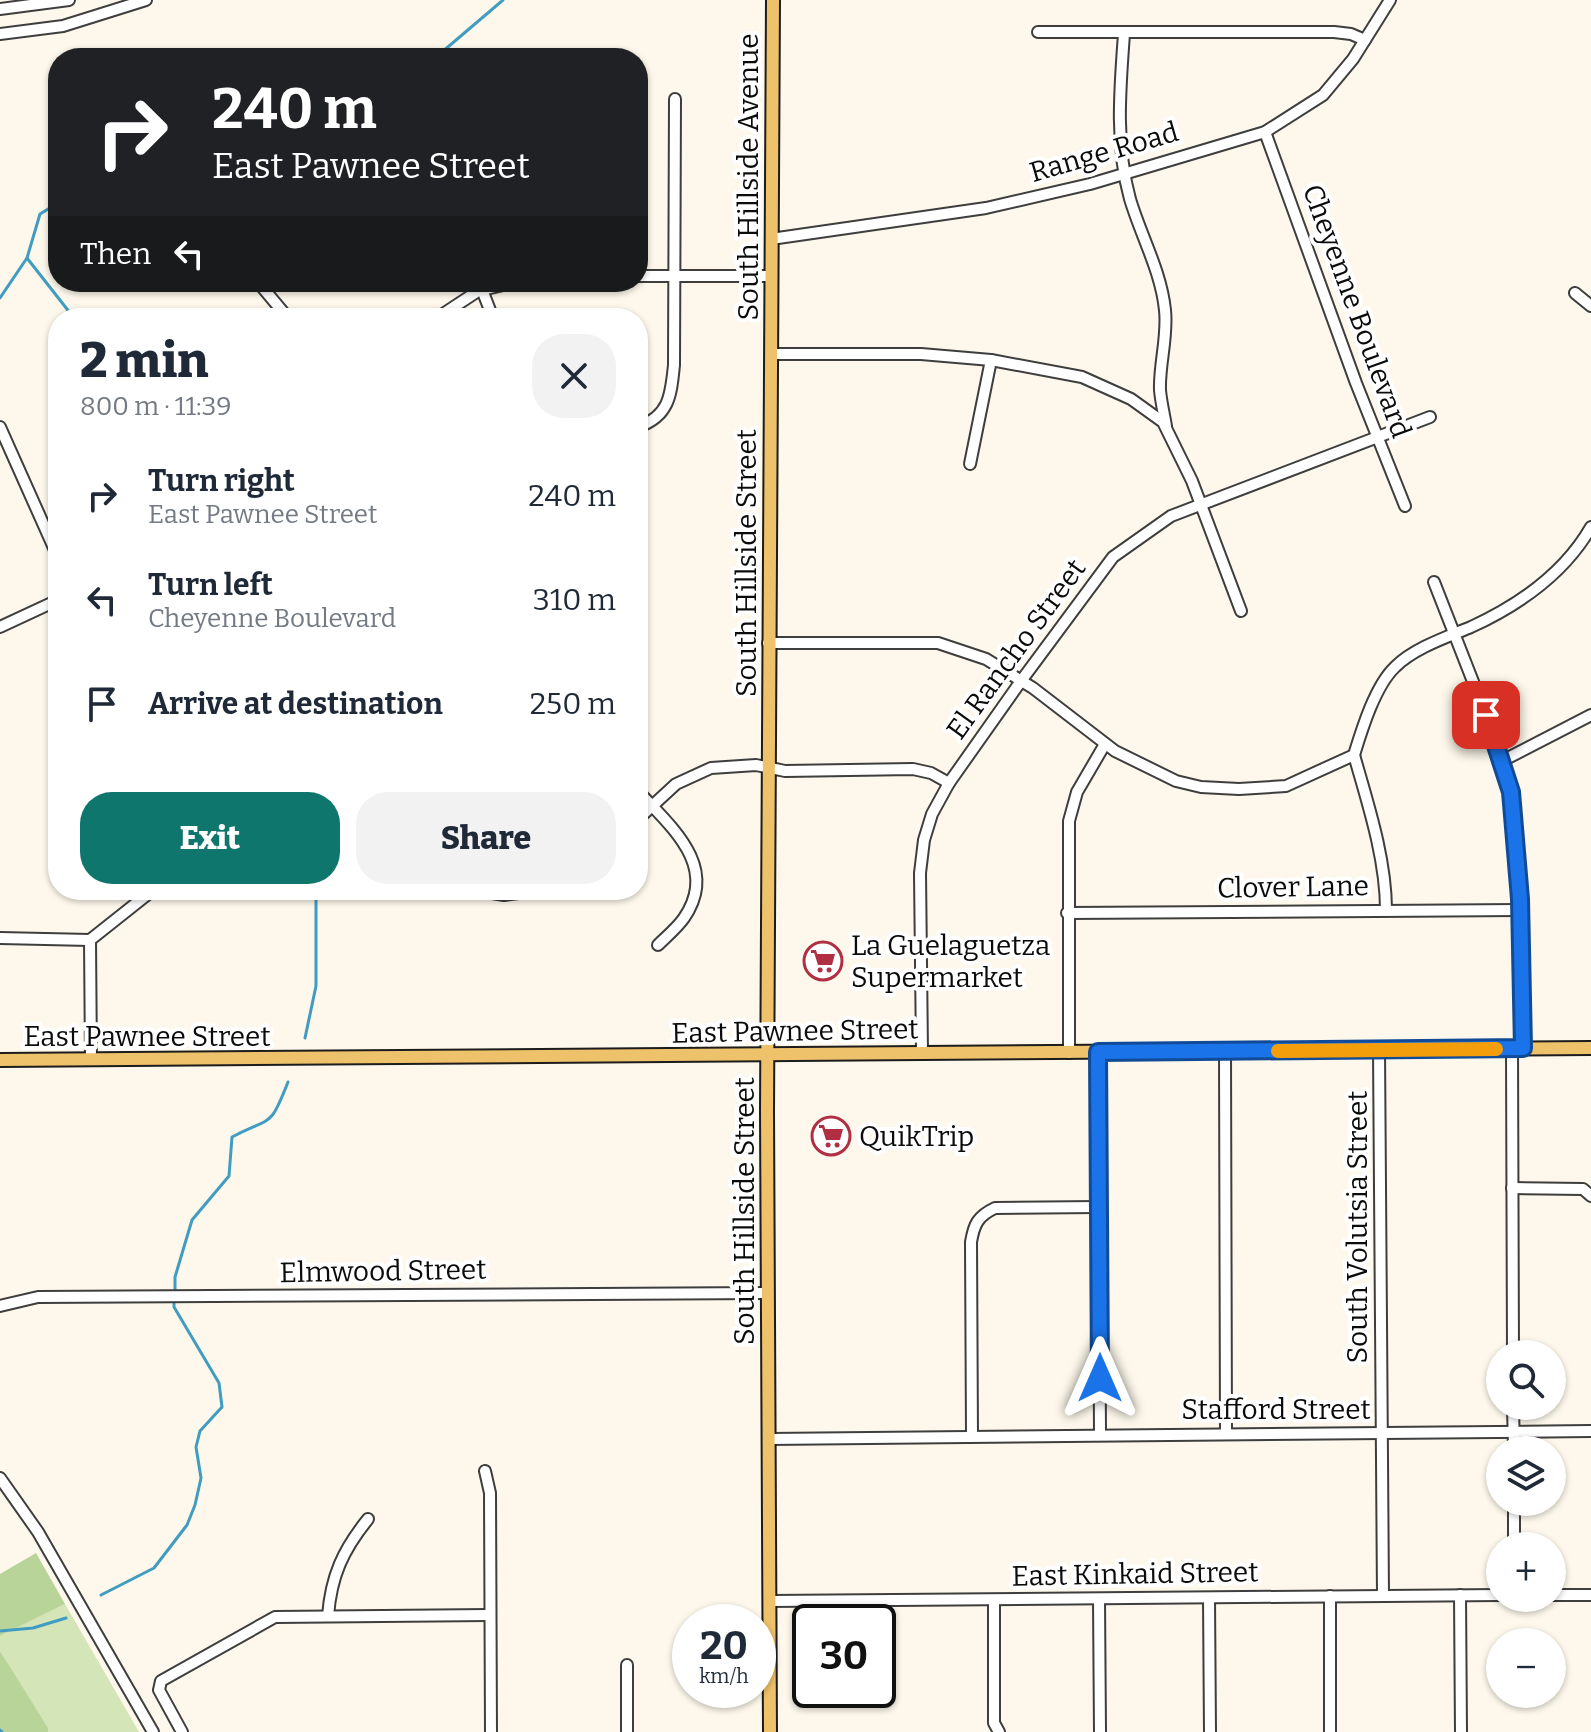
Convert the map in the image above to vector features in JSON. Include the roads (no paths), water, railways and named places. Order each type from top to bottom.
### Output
[{"type":"main road","name":"South Hillside Avenue","points":[[771,354],[773,0]]},
{"type":"main road","name":"South Hillside Street","points":[[770,1732],[768,643],[771,354]]},
{"type":"main road","name":"East Pawnee Street","points":[[0,1060],[1591,1048]]},
{"type":"street","points":[[0,9],[69,0]]},
{"type":"street","points":[[0,34],[63,26],[146,0]]},
{"type":"street","name":"Range Road","points":[[771,239],[986,208],[1125,173],[1265,132],[1323,95],[1365,40],[1390,0]]},
{"type":"street","points":[[1038,32],[1334,32],[1365,40]]},
{"type":"street","points":[[1124,34],[1119,113],[1125,173],[1130,199],[1156,270],[1165,310],[1160,389],[1167,428]]},
{"type":"street","points":[[648,422],[657,418],[671,391],[674,365],[675,99]]},
{"type":"street","name":"Cheyenne Boulevard","points":[[1265,132],[1405,506]]},
{"type":"street","points":[[648,276],[771,276]]},
{"type":"street","points":[[266,292],[280,308]]},
{"type":"street","points":[[450,308],[472,292]]},
{"type":"street","points":[[1575,293],[1591,306]]},
{"type":"street","points":[[771,354],[921,354],[991,360],[1082,377],[1147,408],[1167,428],[1201,504],[1241,611]]},
{"type":"street","points":[[970,464],[991,360]]},
{"type":"street","name":"El Rancho Street","points":[[922,1053],[920,873],[924,840],[932,814],[949,783],[1113,557],[1171,516],[1430,417]]},
{"type":"street","points":[[0,427],[48,535]]},
{"type":"street","points":[[1386,910],[1386,890],[1354,755],[1368,710],[1395,667],[1438,640],[1532,594],[1563,565],[1591,527]]},
{"type":"street","points":[[1434,582],[1511,792],[1520,910],[1512,1188],[1513,1340]]},
{"type":"street","points":[[0,627],[48,605]]},
{"type":"street","points":[[768,643],[938,643],[986,659],[1021,681],[1115,751],[1176,781],[1201,787],[1239,789],[1286,786],[1354,755]]},
{"type":"street","points":[[1502,761],[1591,715]]},
{"type":"street","points":[[1069,1053],[1069,821],[1072,806],[1105,744]]},
{"type":"street","points":[[648,810],[687,777],[711,768],[756,765],[794,771],[913,769],[931,773],[949,783]]},
{"type":"street","points":[[648,802],[682,839],[692,855],[697,872],[695,893],[685,918],[658,945]]},
{"type":"street","points":[[0,938],[90,940],[140,900]]},
{"type":"street","name":"Clover Lane","points":[[1067,913],[1520,910]]},
{"type":"street","points":[[90,940],[91,1060]]},
{"type":"street","name":"South Volutsia Street","points":[[1379,1050],[1383,1596]]},
{"type":"street","points":[[1225,1051],[1226,1434]]},
{"type":"street","points":[[1098,1052],[1100,1435]]},
{"type":"street","points":[[1512,1188],[1574,1188],[1583,1189],[1591,1196]]},
{"type":"street","points":[[972,1436],[971,1242],[977,1221],[995,1208],[1098,1207]]},
{"type":"street","name":"Elmwood Street","points":[[0,1306],[38,1297],[768,1293]]},
{"type":"street","points":[[1513,1420],[1513,1436]]},
{"type":"street","name":"Stafford Street","points":[[769,1439],[1591,1431]]},
{"type":"street","points":[[485,1471],[490,1493],[491,1732]]},
{"type":"street","points":[[0,1478],[38,1532],[153,1732]]},
{"type":"street","points":[[328,1616],[330,1587],[349,1543],[368,1519]]},
{"type":"street","points":[[1460,1595],[1461,1732]]},
{"type":"street","name":"East Kinkaid Street","points":[[770,1601],[1486,1595]]},
{"type":"street","points":[[1566,1595],[1591,1595]]},
{"type":"street","points":[[1330,1596],[1330,1732]]},
{"type":"street","points":[[1209,1598],[1210,1732]]},
{"type":"street","points":[[1099,1599],[1100,1732]]},
{"type":"street","points":[[994,1600],[994,1723],[999,1732]]},
{"type":"street","points":[[182,1732],[159,1690],[161,1681],[275,1617],[489,1615]]},
{"type":"street","points":[[627,1665],[627,1732]]},
{"type":"waterway","points":[[447,48],[503,0]]},
{"type":"waterway","points":[[0,298],[27,258],[40,214],[48,209]]},
{"type":"waterway","points":[[27,258],[48,285]]},
{"type":"waterway","points":[[54,292],[66,308]]},
{"type":"waterway","points":[[305,1038],[316,986],[316,900]]},
{"type":"waterway","points":[[175,1292],[175,1277],[192,1220],[229,1176],[232,1137],[269,1119],[288,1082]]},
{"type":"waterway","points":[[101,1595],[154,1568],[187,1525],[201,1478],[196,1447],[200,1431],[222,1407],[219,1383],[174,1307],[174,1299]]},
{"type":"waterway","points":[[0,1631],[33,1628],[66,1618]]},
{"type":"place","name":"La Guelaguetza Supermarket","points":[[823,961]]},
{"type":"place","name":"QuikTrip","points":[[831,1136]]}]
